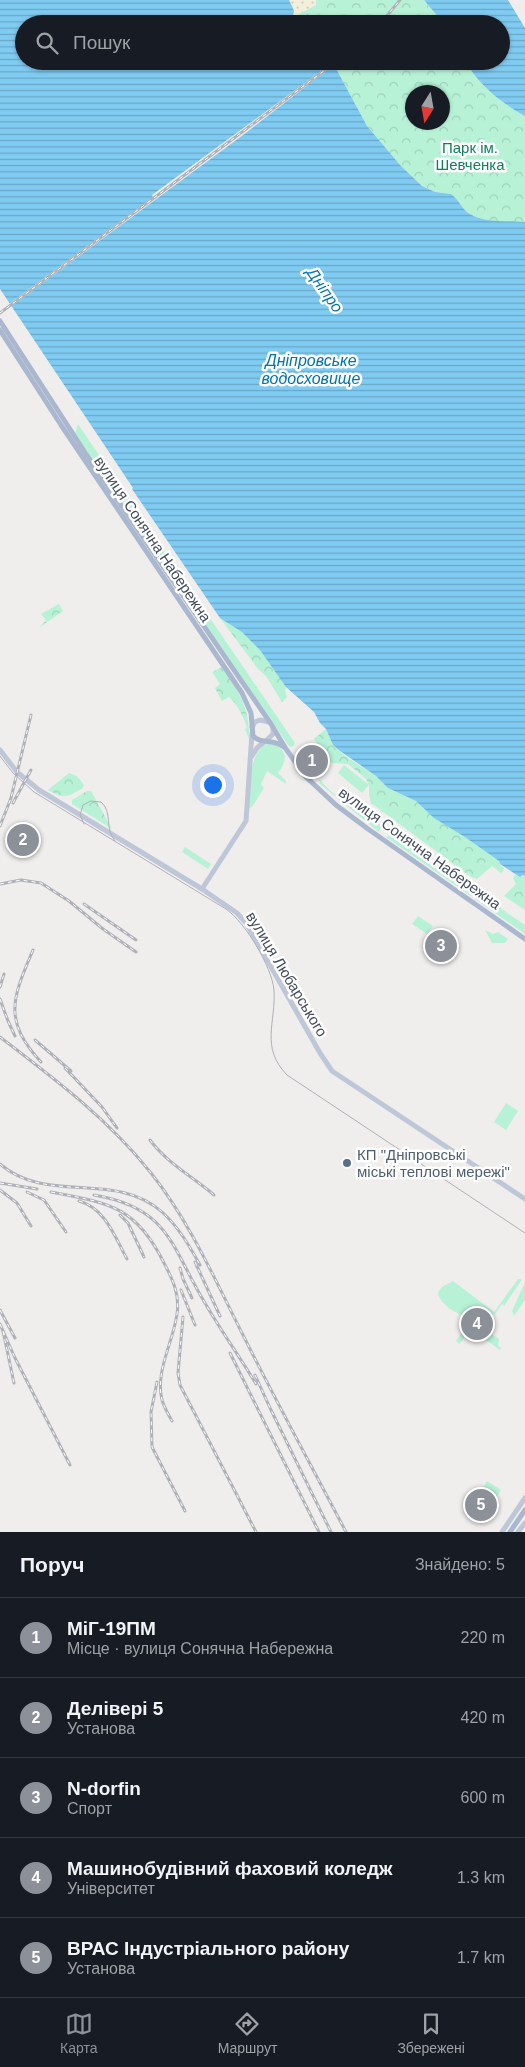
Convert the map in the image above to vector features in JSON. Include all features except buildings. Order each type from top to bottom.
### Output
[{"type":"main road","name":"вулиця Сонячна Набережна","points":[[0,321],[95,468],[272,725],[286,749],[313,785],[356,821],[525,939]]},
{"type":"main road","name":"вулиця Сонячна Набережна","points":[[0,330],[76,447],[242,693],[251,713],[252,731],[257,739],[278,743],[286,749]]},
{"type":"main road","points":[[202,888],[245,825],[253,724],[260,720],[265,720],[272,725],[273,734],[255,750],[251,761]]},
{"type":"main road","name":"вулиця Любарського","points":[[0,750],[17,772],[39,790],[202,888],[225,904],[246,923],[330,1068],[342,1078],[525,1199]]},
{"type":"main road","points":[[502,1532],[525,1498]]},
{"type":"main road","points":[[510,1532],[525,1510]]},
{"type":"main road","points":[[518,1532],[525,1523]]},
{"type":"green space","points":[[289,0],[424,0],[436,15],[293,15]]},
{"type":"green space","name":"Парк iм. Шевченка","points":[[337,70],[471,70],[491,93],[525,116],[525,222],[495,221],[473,216],[451,194],[435,192],[422,186],[401,166],[367,126]]},
{"type":"green space","points":[[78,424],[295,743],[293,747],[289,746],[75,433]]},
{"type":"green space","points":[[59,604],[63,611],[40,627],[46,620],[41,614]]},
{"type":"green space","points":[[220,618],[241,630],[266,657],[286,687],[287,697],[282,702],[266,676],[258,669]]},
{"type":"green space","points":[[222,667],[234,684],[245,709],[248,718],[249,739],[245,729],[247,728],[246,724],[237,707],[229,697],[222,701],[215,688],[220,684],[212,672]]},
{"type":"green space","points":[[326,729],[333,745],[345,756],[376,776],[388,788],[416,801],[499,861],[500,865],[504,868],[503,871],[501,873],[492,866],[477,879],[471,877],[371,803],[369,785],[366,779],[348,764],[331,763],[314,739]]},
{"type":"green space","points":[[266,744],[277,746],[283,751],[285,758],[278,773],[286,781],[286,784],[267,771],[261,784],[264,788],[252,807],[249,808],[253,764],[260,749]]},
{"type":"green space","points":[[299,752],[303,754],[317,775],[314,777],[306,771],[297,754]]},
{"type":"green space","points":[[344,765],[369,785],[362,793],[338,773]]},
{"type":"green space","points":[[69,773],[77,776],[84,785],[83,788],[66,796],[58,795],[48,790]]},
{"type":"green space","points":[[319,778],[339,798],[381,826],[379,832],[320,784]]},
{"type":"green space","points":[[87,791],[91,791],[112,829],[72,804],[72,800]]},
{"type":"green space","points":[[391,833],[473,889],[471,896],[386,837]]},
{"type":"green space","points":[[185,847],[211,864],[208,869],[182,852]]},
{"type":"green space","points":[[515,875],[525,877],[525,910],[504,896],[516,884],[513,878]]},
{"type":"green space","points":[[478,895],[481,895],[525,925],[525,934],[475,899]]},
{"type":"green space","points":[[418,916],[433,926],[427,934],[412,924]]},
{"type":"green space","points":[[485,930],[493,934],[498,932],[508,939],[505,943],[492,943]]},
{"type":"green space","points":[[506,1103],[518,1111],[506,1130],[494,1122]]},
{"type":"green space","points":[[518,1279],[521,1279],[521,1281],[504,1306],[502,1304],[495,1314],[485,1316],[470,1317],[455,1312],[441,1300],[438,1292],[442,1287],[453,1281],[494,1312]]},
{"type":"green space","points":[[525,1282],[525,1300],[514,1316],[512,1311]]},
{"type":"green space","points":[[475,1320],[485,1322],[486,1331],[499,1339],[498,1346],[501,1348],[500,1350],[478,1334],[473,1326],[459,1344],[456,1341],[467,1325]]},
{"type":"green space","points":[[487,1481],[501,1490],[495,1500],[481,1491]]},
{"type":"sand","points":[[289,0],[316,0],[316,5],[298,15],[293,15],[293,7]]},
{"type":"water","name":"Дніпровське водосховище","points":[[0,0],[289,0],[294,11],[293,15],[15,15],[15,70],[337,70],[367,126],[401,166],[422,186],[435,192],[451,194],[473,216],[495,221],[525,222],[525,877],[523,875],[520,877],[465,837],[434,818],[416,801],[388,788],[376,776],[333,745],[326,729],[314,712],[286,687],[260,650],[242,632],[220,618],[0,289]]},
{"type":"water","points":[[424,0],[508,0],[525,28],[525,116],[491,93],[471,70],[510,70],[510,15],[436,15]]},
{"type":"pier","points":[[323,70],[327,70],[243,135],[10,307],[8,305],[153,197],[152,195]]},
{"type":"tram line","points":[[0,756],[13,773],[34,792],[233,915],[249,934],[263,958],[272,980],[274,990],[272,1045],[274,1055],[287,1075],[525,1233]]},
{"type":"tram line","points":[[84,824],[80,815],[83,805],[91,801],[101,802],[107,810],[110,831],[115,841]]},
{"type":"railway","points":[[388,15],[400,0]]},
{"type":"railway","points":[[0,313],[325,70]]},
{"type":"railway","points":[[0,826],[11,798],[31,715]]},
{"type":"railway","points":[[13,803],[31,770]]},
{"type":"railway","points":[[0,884],[21,880],[41,883],[69,901],[103,929],[136,952]]},
{"type":"railway","points":[[84,904],[136,940]]},
{"type":"railway","points":[[33,950],[20,981],[15,1008],[20,1033],[41,1062]]},
{"type":"railway","points":[[0,987],[4,974]]},
{"type":"railway","points":[[0,999],[15,1036]]},
{"type":"railway","points":[[0,1037],[61,1084],[99,1117],[134,1153],[165,1192],[202,1253],[346,1532]]},
{"type":"railway","points":[[35,1040],[71,1071]]},
{"type":"railway","points":[[65,1068],[102,1107],[117,1128]]},
{"type":"railway","points":[[150,1140],[172,1163],[214,1195]]},
{"type":"railway","points":[[0,1164],[19,1176],[39,1183],[102,1189],[123,1193],[143,1200],[162,1212],[173,1224],[188,1244],[200,1265]]},
{"type":"railway","points":[[0,1183],[37,1189]]},
{"type":"railway","points":[[0,1190],[17,1203],[31,1226]]},
{"type":"railway","points":[[27,1192],[44,1200],[66,1232]]},
{"type":"railway","points":[[51,1192],[105,1204],[119,1210],[143,1229],[164,1263],[173,1282],[178,1300],[175,1325],[165,1357],[160,1389],[162,1400],[172,1421]]},
{"type":"railway","points":[[94,1195],[119,1201],[139,1209],[154,1220],[175,1248],[211,1313],[256,1384]]},
{"type":"railway","points":[[79,1201],[96,1210],[108,1224],[127,1259]]},
{"type":"railway","points":[[120,1215],[128,1223],[144,1257]]},
{"type":"railway","points":[[195,1262],[220,1316]]},
{"type":"railway","points":[[180,1268],[192,1298]]},
{"type":"railway","points":[[181,1290],[195,1325]]},
{"type":"railway","points":[[0,1310],[15,1338]]},
{"type":"railway","points":[[183,1317],[178,1373],[180,1385],[256,1532]]},
{"type":"railway","points":[[0,1324],[14,1383]]},
{"type":"railway","points":[[3,1331],[70,1465]]},
{"type":"railway","points":[[230,1353],[319,1532]]},
{"type":"railway","points":[[255,1375],[331,1532]]},
{"type":"railway","points":[[157,1382],[151,1412],[152,1447],[185,1511]]},
{"type":"place","name":"МіГ-19ПМ","points":[[312,761]]},
{"type":"place","name":"Делівері 5","points":[[23,840]]},
{"type":"place","name":"N-dorfin","points":[[441,946]]},
{"type":"place","name":"КП \"Дніпровські міські теплові мережі\"","points":[[347,1163]]},
{"type":"place","name":"Машинобудівний фаховий коледж","points":[[477,1324]]},
{"type":"place","name":"ВРАС Індустріального району","points":[[481,1505]]},
{"type":"water label","name":"Дніпро","points":[[325,290]]}]
